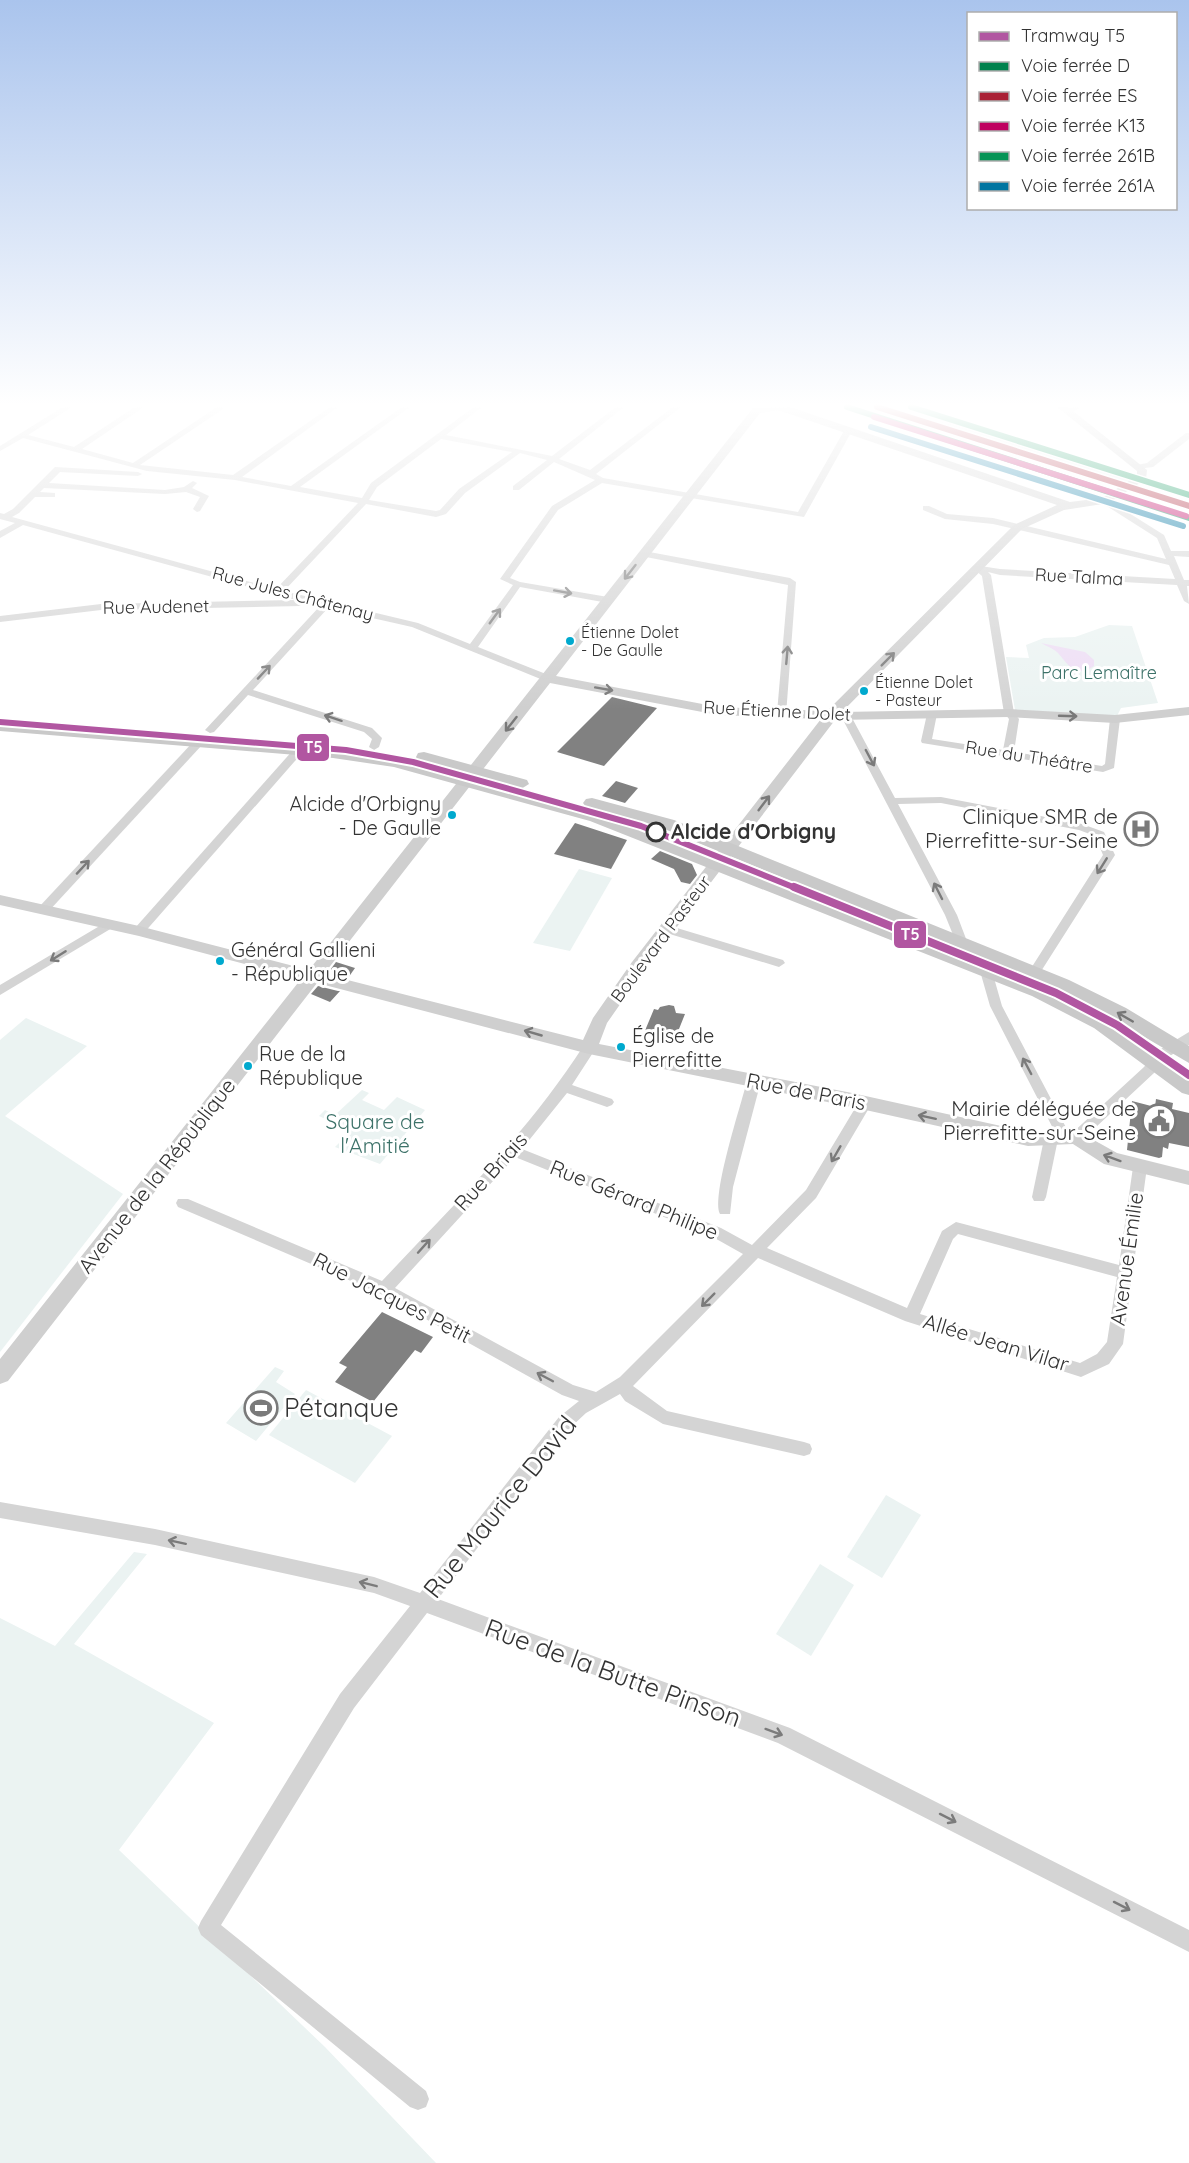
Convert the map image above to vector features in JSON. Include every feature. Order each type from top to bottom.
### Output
[{"type":"main road","points":[[0,715],[210,730],[374,747],[723,857],[962,945],[1092,998],[1184,1046]]},
{"type":"main road","points":[[0,726],[333,753],[471,776]]},
{"type":"main road","points":[[723,857],[1071,1006],[1101,1023],[1189,1088]]},
{"type":"street","points":[[278,592],[358,508]]},
{"type":"street","points":[[403,508],[436,514],[447,508]]},
{"type":"street","points":[[555,508],[505,579],[518,584],[608,600]]},
{"type":"street","name":"Avenue de la République","points":[[0,1375],[681,508]]},
{"type":"street","points":[[760,508],[801,515],[805,508]]},
{"type":"street","points":[[926,508],[945,516],[993,521],[1017,529],[1170,558],[1189,555]]},
{"type":"street","name":"Boulevard Pasteur","points":[[589,1048],[599,1022],[667,929],[831,715],[1017,529],[1038,516],[1059,508]]},
{"type":"street","points":[[1116,508],[1161,537],[1185,583],[1189,601]]},
{"type":"street","name":"Rue Jules Châtenay","points":[[3,517],[313,602],[415,625],[547,678]]},
{"type":"street","points":[[0,535],[22,522]]},
{"type":"street","points":[[644,554],[790,581],[793,584],[782,713]]},
{"type":"street","points":[[977,567],[986,575],[1009,713],[1014,722],[1008,754]]},
{"type":"street","name":"Rue Talma","points":[[977,567],[1000,572],[1185,583]]},
{"type":"street","points":[[473,647],[518,584]]},
{"type":"street","name":"Rue Audenet","points":[[0,618],[101,607],[313,602]]},
{"type":"street","points":[[210,730],[326,605]]},
{"type":"street","name":"Rue Étienne Dolet","points":[[547,678],[718,711],[846,716],[1009,713],[1115,719],[1189,711]]},
{"type":"street","points":[[247,691],[368,730],[376,738],[374,747]]},
{"type":"street","name":"Rue du Théâtre","points":[[932,714],[926,741],[1103,769],[1110,766],[1115,719]]},
{"type":"street","points":[[846,716],[893,801],[951,915],[962,945]]},
{"type":"street","points":[[43,910],[198,742]]},
{"type":"street","points":[[139,931],[298,751]]},
{"type":"street","points":[[893,801],[941,800],[1082,827],[1100,834],[1109,855],[1034,973]]},
{"type":"street","name":"Rue de Paris","points":[[0,900],[139,931],[589,1048],[865,1103],[1028,1139],[1064,1137],[1111,1159],[1189,1178]]},
{"type":"street","points":[[0,992],[108,925]]},
{"type":"street","points":[[667,929],[779,963]]},
{"type":"street","points":[[986,970],[996,1006],[1064,1137]]},
{"type":"street","points":[[1039,1197],[1064,1137],[1155,1064],[1161,1055],[1184,1046]]},
{"type":"street","name":"Rue Briais","points":[[384,1289],[512,1150],[564,1087],[589,1048]]},
{"type":"street","points":[[716,1232],[724,1213],[726,1187],[754,1081]]},
{"type":"street","points":[[564,1087],[607,1102]]},
{"type":"street","name":"Rue Maurice David","points":[[418,2099],[208,1928],[347,1701],[565,1422],[580,1408],[622,1385],[811,1194],[865,1103]]},
{"type":"street","name":"Rue Gérard Philipe","points":[[512,1150],[716,1232],[756,1251]]},
{"type":"street","name":"Avenue Émilie","points":[[1081,1370],[1103,1359],[1116,1344],[1140,1167]]},
{"type":"street","name":"Rue Jacques Petit","points":[[183,1203],[384,1289],[568,1390],[598,1400]]},
{"type":"street","name":"Allée Jean Vilar","points":[[911,1317],[947,1235],[956,1228],[1125,1273]]},
{"type":"street","name":"Allée Jean Vilar","points":[[756,1251],[911,1317],[1081,1370]]},
{"type":"street","points":[[622,1385],[631,1396],[663,1417],[804,1449]]},
{"type":"street","name":"Rue de la Butte Pinson","points":[[0,1510],[155,1537],[374,1585],[783,1735],[1189,1941]]},
{"type":"green space","name":"Parc Lemaître","points":[[1109,625],[1132,626],[1158,703],[1121,708],[1117,716],[1015,710],[1006,657],[1029,658],[1026,645],[1044,638],[1075,637]]},
{"type":"green space","points":[[579,869],[612,878],[570,951],[533,943]]},
{"type":"green space","points":[[26,1018],[87,1046],[5,1116],[123,1194],[0,1352],[0,1040]]},
{"type":"green space","name":"Square de l'Amitié","points":[[362,1090],[369,1093],[362,1100],[384,1110],[397,1097],[425,1110],[380,1164],[335,1147],[351,1131],[319,1116],[325,1110],[335,1115]]},
{"type":"green space","name":"Pétanque","points":[[275,1367],[284,1371],[276,1382],[295,1394],[256,1441],[226,1423]]},
{"type":"green space","points":[[306,1390],[392,1436],[355,1483],[269,1435]]},
{"type":"green space","points":[[886,1495],[921,1515],[882,1578],[847,1557]]},
{"type":"green space","points":[[134,1552],[147,1554],[74,1644],[214,1723],[119,1850],[325,2047],[436,2163],[0,2163],[0,1618],[55,1646]]},
{"type":"green space","points":[[820,1564],[854,1585],[811,1656],[776,1634]]},
{"type":"shaded area","points":[[1041,643],[1085,652],[1094,660],[1094,666],[1087,670],[1077,670],[1056,651]]},
{"type":"building","points":[[612,697],[657,708],[604,766],[557,752]]},
{"type":"building","points":[[616,781],[638,788],[625,803],[602,796]]},
{"type":"building","points":[[575,823],[627,840],[611,869],[554,854]]},
{"type":"building","points":[[660,851],[692,864],[697,875],[690,884],[681,882],[674,869],[651,859]]},
{"type":"building","points":[[336,962],[355,968],[348,978],[328,973]]},
{"type":"building","points":[[318,986],[340,991],[330,1002],[311,994]]},
{"type":"building","points":[[674,1006],[676,1013],[685,1014],[675,1039],[667,1039],[664,1045],[649,1042],[652,1035],[644,1033],[654,1009],[658,1010],[660,1007]]},
{"type":"building","name":"Mairie déléguée de Pierrefitte-sur-Seine","points":[[1156,1099],[1173,1103],[1172,1109],[1189,1113],[1189,1147],[1169,1143],[1168,1149],[1163,1147],[1162,1157],[1159,1158],[1127,1150],[1132,1101],[1155,1107]]},
{"type":"building","points":[[382,1312],[433,1337],[421,1353],[415,1350],[373,1402],[335,1382],[347,1367],[339,1363]]},
{"type":"tram line","name":"T5","points":[[0,722],[346,750],[413,762],[641,826],[1056,993],[1117,1025],[1189,1075]]},
{"type":"rail line","name":"261A","points":[[1126,508],[1183,526]]},
{"type":"rail line","name":"D","points":[[1158,508],[1189,518]]},
{"type":"rail line","name":"K13","points":[[1161,508],[1186,516]]},
{"type":"place","name":"Étienne Dolet - De Gaulle","points":[[570,641]]},
{"type":"place","name":"Étienne Dolet - Pasteur","points":[[864,691]]},
{"type":"place","name":"Alcide d'Orbigny - De Gaulle","points":[[452,815]]},
{"type":"place","name":"Clinique SMR de Pierrefitte-sur-Seine","points":[[1141,829]]},
{"type":"place","name":"Alcide d'Orbigny","points":[[656,832]]},
{"type":"place","name":"Général Gallieni - République","points":[[220,961]]},
{"type":"place","name":"Église de Pierrefitte","points":[[621,1047]]},
{"type":"place","name":"Rue de la République","points":[[248,1066]]},
{"type":"place","name":"Mairie déléguée de Pierrefitte-sur-Seine","points":[[1159,1121]]},
{"type":"place","name":"Pétanque","points":[[261,1408]]}]
